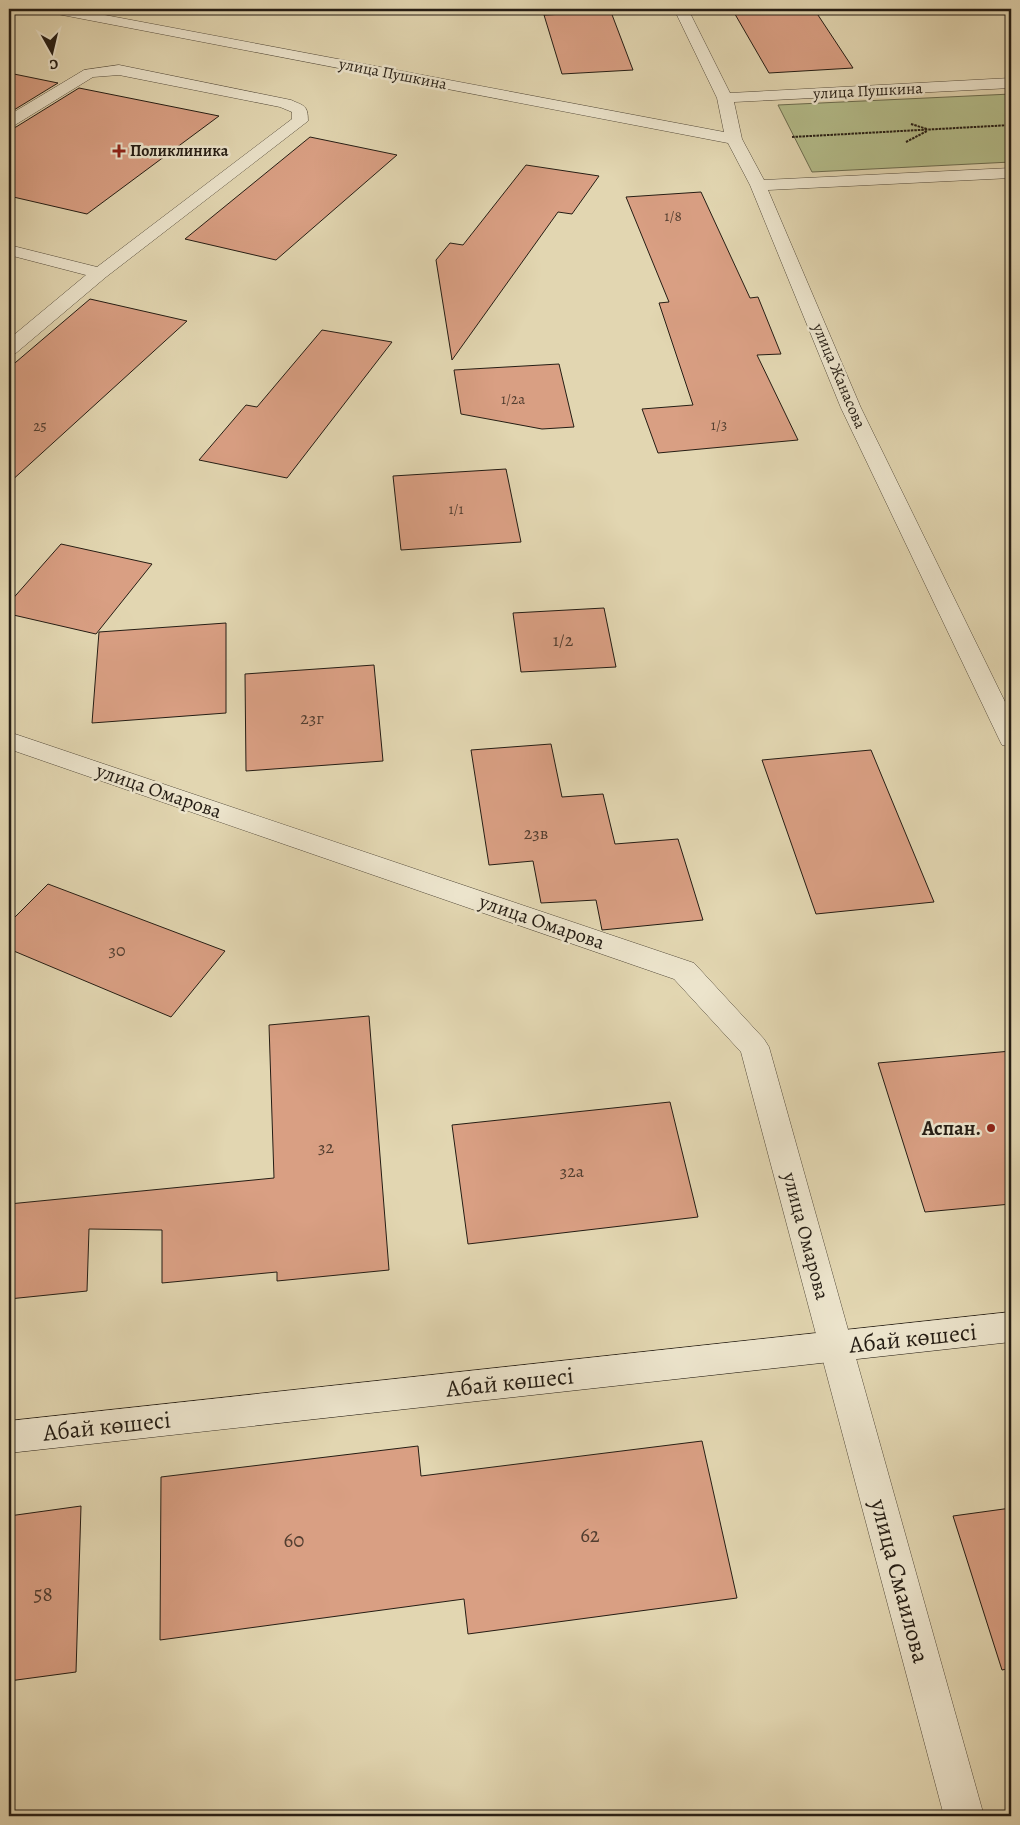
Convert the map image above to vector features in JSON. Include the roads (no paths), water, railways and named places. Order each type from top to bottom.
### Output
[{"type":"street","name":"улица Пушкина","points":[[52,9],[734,139]]},
{"type":"street","name":"улица Жанасова","points":[[681,9],[725,98],[734,139],[758,185],[852,408],[1011,739]]},
{"type":"street","points":[[9,122],[89,73],[119,70],[285,103],[300,110],[300,121],[100,273],[9,349]]},
{"type":"street","name":"улица Пушкина","points":[[725,98],[1011,83]]},
{"type":"street","points":[[758,185],[1011,173]]},
{"type":"street","points":[[9,250],[100,273]]},
{"type":"street","name":"улица Омарова","points":[[9,740],[684,971],[754,1047],[836,1346]]},
{"type":"street","name":"Абай көшесі","points":[[9,1437],[1011,1327]]},
{"type":"street","name":"улица Смаилова","points":[[836,1346],[964,1816]]},
{"type":"place","name":"Поликлиника","points":[[119,151]]},
{"type":"place","name":"Аспан.","points":[[991,1128]]}]
